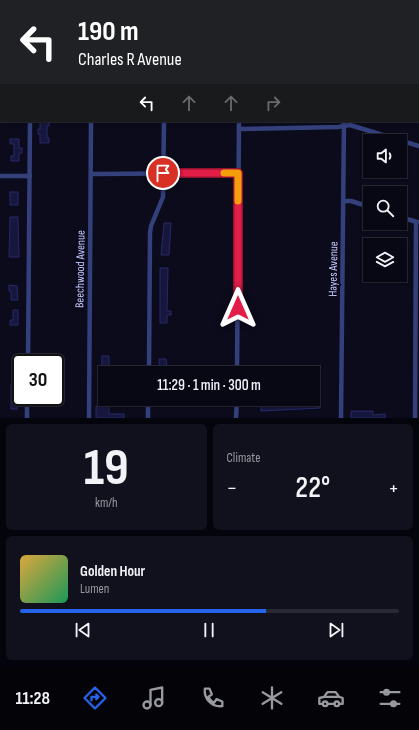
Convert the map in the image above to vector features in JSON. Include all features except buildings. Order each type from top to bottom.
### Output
[{"type":"street","points":[[28,354],[30,122]]},
{"type":"street","name":"Beechwood Avenue","points":[[89,418],[92,122]]},
{"type":"street","points":[[148,366],[150,233],[151,226],[162,200],[164,122]]},
{"type":"street","points":[[237,366],[239,122]]},
{"type":"street","points":[[239,129],[318,128],[344,123],[419,146]]},
{"type":"street","name":"Hayes Avenue","points":[[341,418],[344,123]]},
{"type":"street","points":[[91,174],[238,173]]},
{"type":"street","points":[[0,176],[30,176]]},
{"type":"street","points":[[344,200],[363,205]]},
{"type":"street","points":[[407,219],[418,222],[415,418]]},
{"type":"street","points":[[27,406],[27,418]]},
{"type":"street","points":[[148,406],[148,418]]},
{"type":"street","points":[[236,418],[237,406]]},
{"type":"slow traffic","points":[[224,173],[238,173],[238,201]]},
{"type":"route","points":[[163,173],[238,173],[238,308]]}]
